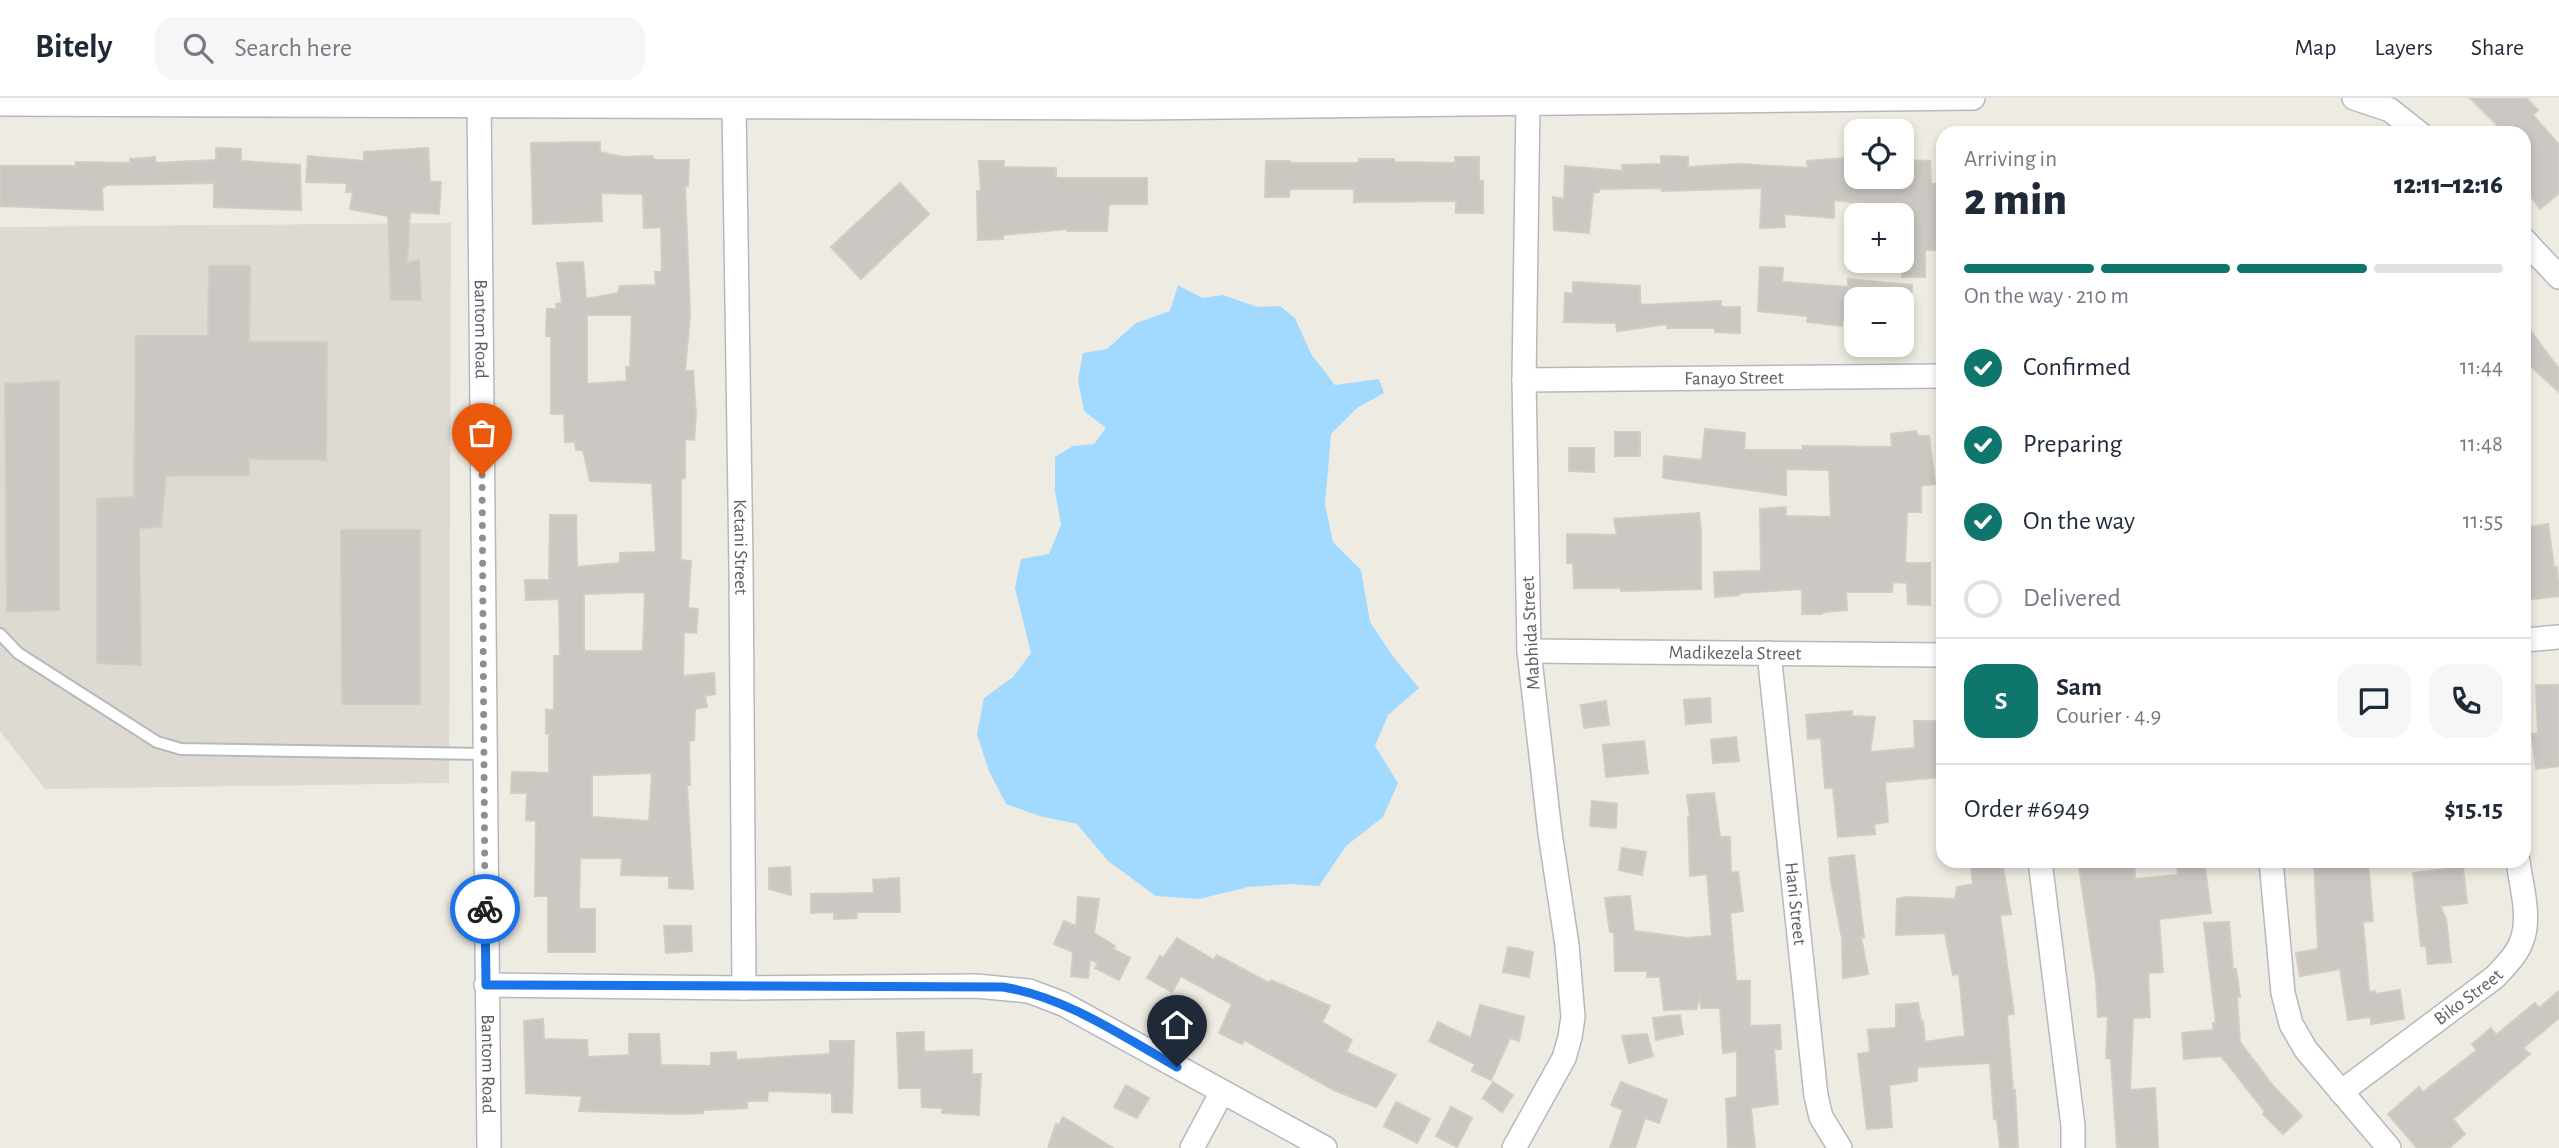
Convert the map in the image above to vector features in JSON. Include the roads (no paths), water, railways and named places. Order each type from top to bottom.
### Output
[{"type":"street","points":[[0,104],[479,101],[734,106],[1138,108],[1973,98]]},
{"type":"street","points":[[2354,98],[2379,102],[2411,126]]},
{"type":"street","name":"Bantom Road","points":[[479,101],[489,1148]]},
{"type":"street","name":"Mabhida Street","points":[[1514,1148],[1564,1058],[1573,1017],[1567,945],[1550,833],[1529,652],[1524,380],[1528,102]]},
{"type":"street","name":"Ketani Street","points":[[734,106],[744,988]]},
{"type":"street","points":[[2531,247],[2559,277]]},
{"type":"street","name":"Fanayo Street","points":[[1524,380],[1936,376]]},
{"type":"street","points":[[2531,639],[2559,637]]},
{"type":"street","name":"Madikezela Street","points":[[1529,652],[1936,655]]},
{"type":"street","name":"Hani Street","points":[[1769,653],[1816,1096],[1821,1117],[1840,1148]]},
{"type":"street","points":[[2041,868],[2073,1126],[2073,1148]]},
{"type":"street","points":[[2271,868],[2283,993],[2291,1024],[2306,1050],[2389,1148]]},
{"type":"street","name":"Biko Street","points":[[2341,1092],[2494,977],[2514,955],[2523,938],[2525,917],[2519,868]]},
{"type":"street","points":[[486,985],[744,988],[962,986],[1029,991],[1063,1004],[1325,1148]]},
{"type":"street","points":[[1192,1148],[1222,1092]]},
{"type":"lane","points":[[0,634],[18,653],[157,742],[181,749],[484,754]]},
{"type":"water","points":[[1178,285],[1202,298],[1223,295],[1257,307],[1280,306],[1295,318],[1311,354],[1335,385],[1379,379],[1384,393],[1357,408],[1331,434],[1325,504],[1333,542],[1361,570],[1370,622],[1394,658],[1419,688],[1388,715],[1375,746],[1398,783],[1383,817],[1346,846],[1319,886],[1291,884],[1248,887],[1199,899],[1156,896],[1108,861],[1077,824],[1040,816],[1006,804],[989,771],[977,734],[984,698],[1013,677],[1031,653],[1015,588],[1021,559],[1049,554],[1061,525],[1055,491],[1055,457],[1073,446],[1094,444],[1106,428],[1084,411],[1078,380],[1083,353],[1107,349],[1136,323],[1170,311]]}]
